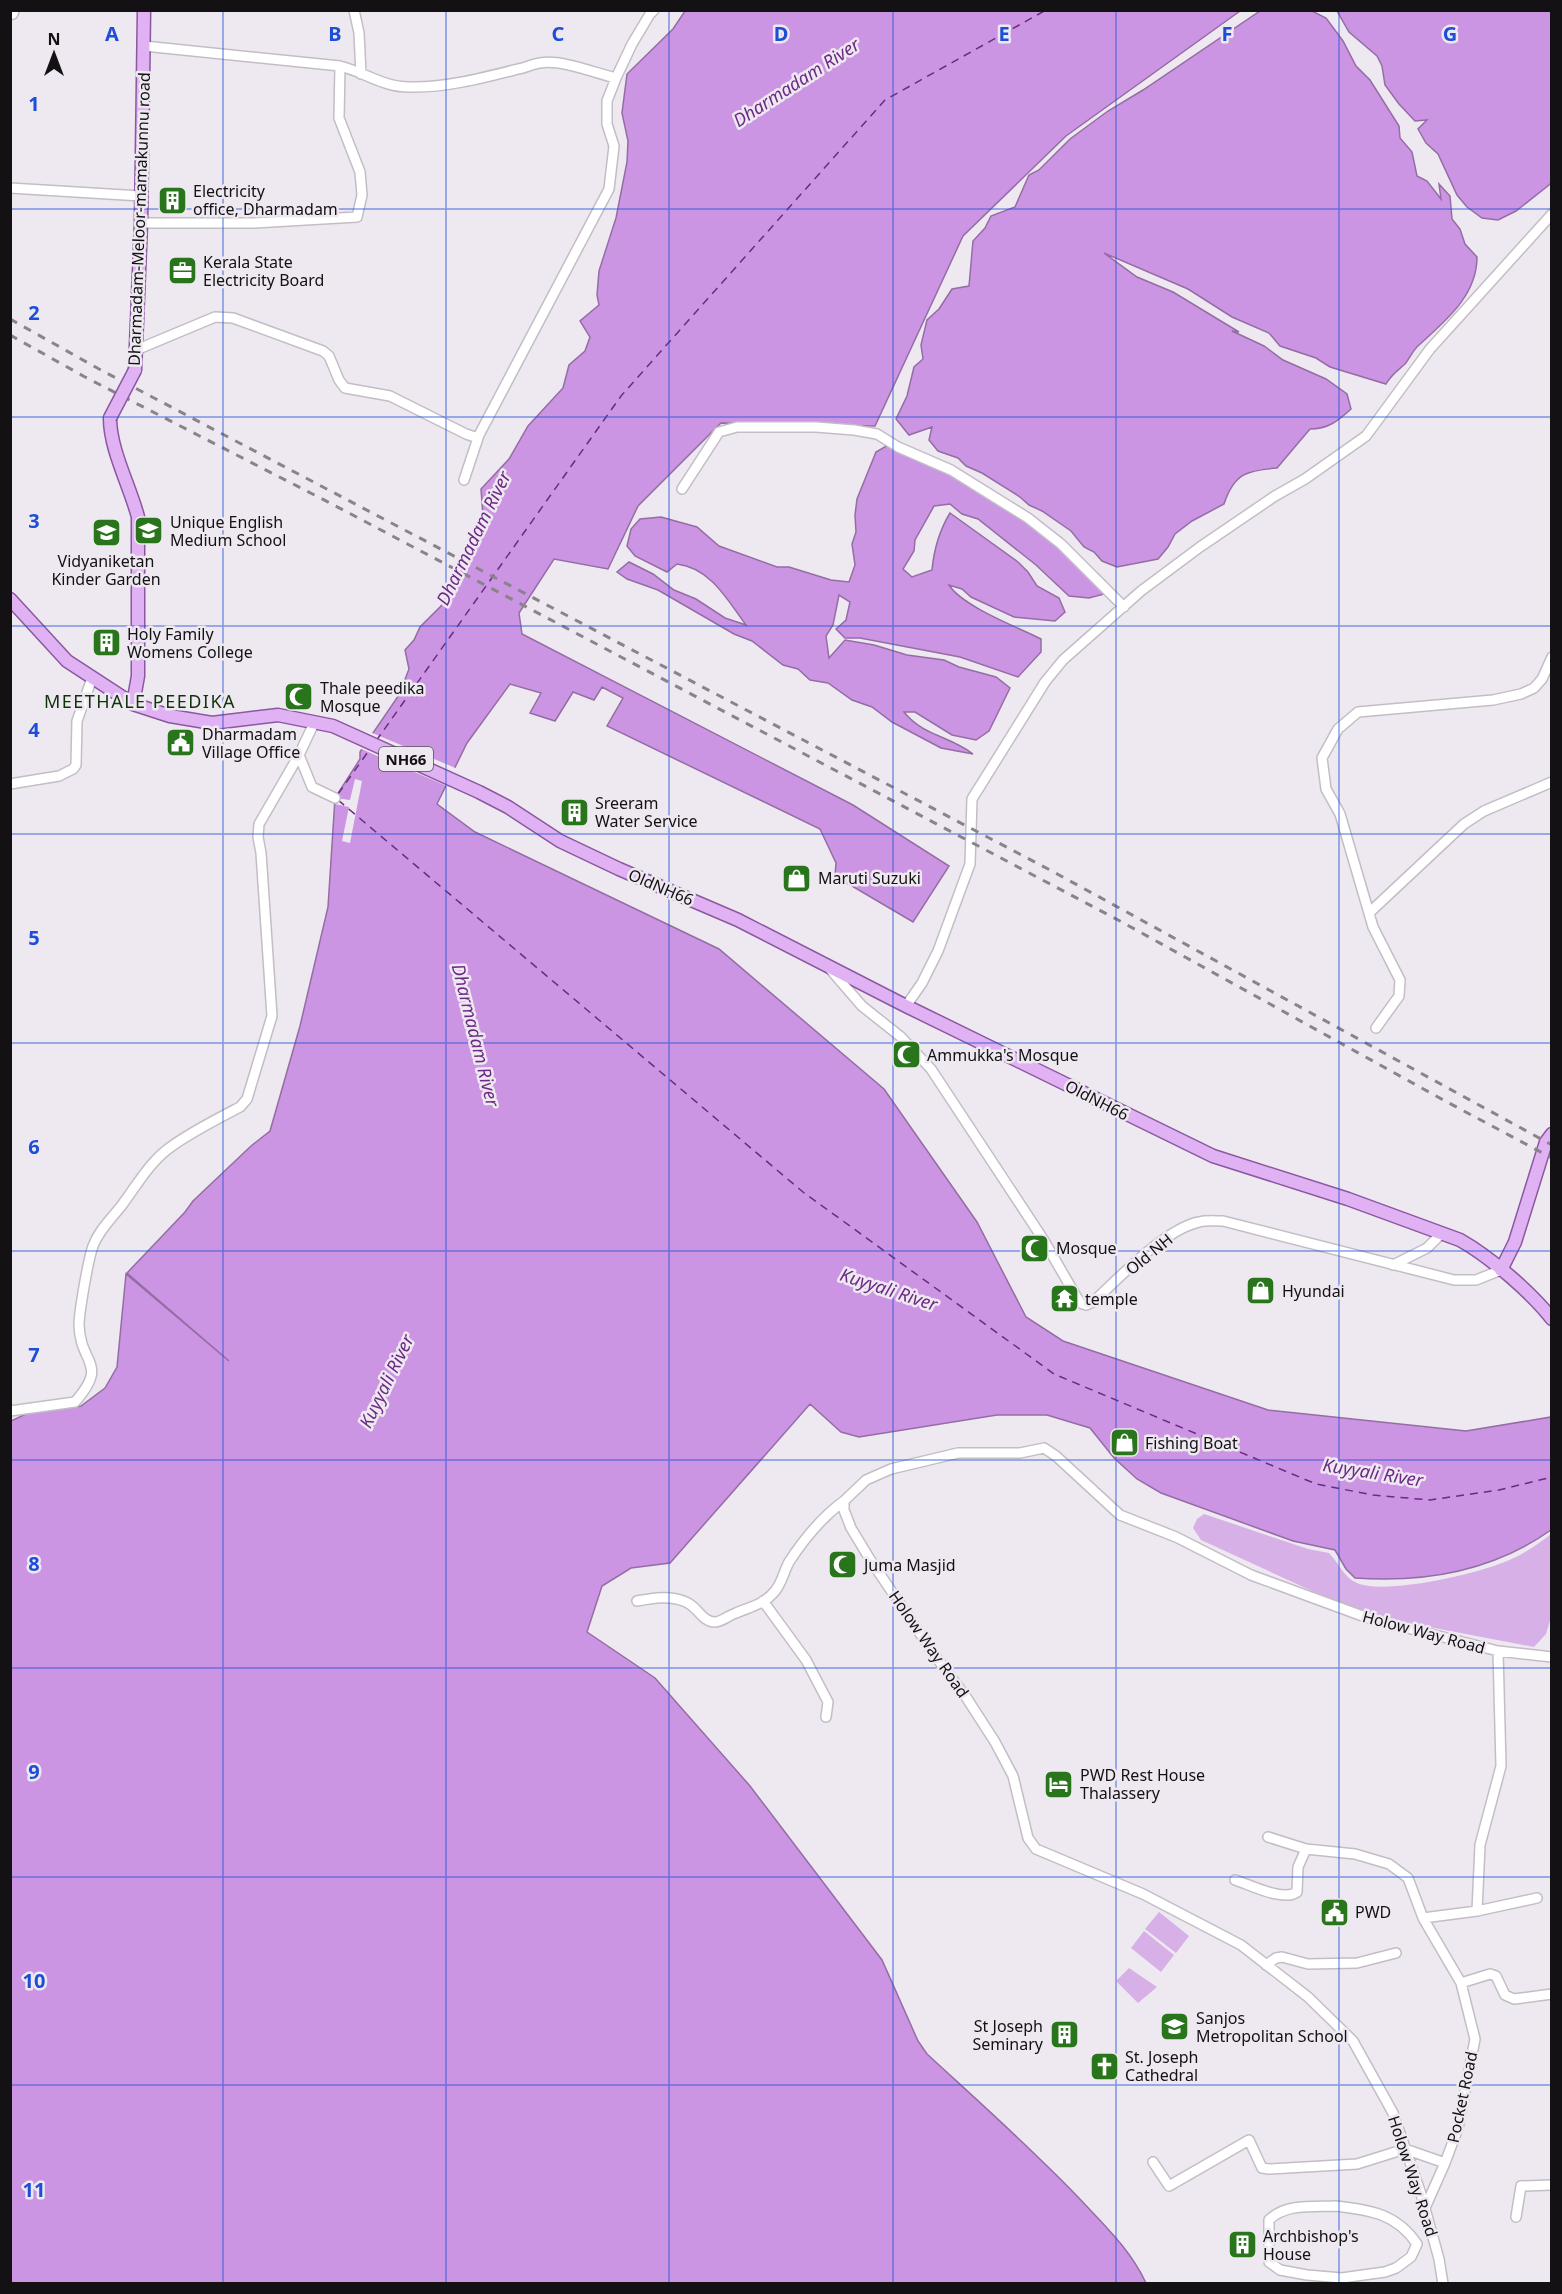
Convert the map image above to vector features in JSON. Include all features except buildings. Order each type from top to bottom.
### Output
[{"type":"main road","name":"Dharmadam-Meloor-mamakunnu road","points":[[133,704],[138,676],[138,517],[110,433],[110,418],[135,370],[141,223],[144,10]]},
{"type":"main road","name":"NH66","points":[[10,599],[67,661],[133,704],[170,716],[212,723],[278,715],[314,723]]},
{"type":"main road","name":"OldNH66","points":[[314,723],[333,726],[479,792],[508,807],[560,841],[738,920],[906,1006],[1213,1156],[1348,1199],[1442,1233],[1476,1249],[1542,1306],[1551,1319]]},
{"type":"main road","points":[[1501,1270],[1515,1242],[1546,1142],[1551,1134]]},
{"type":"street","points":[[10,15],[13,15],[14,10]]},
{"type":"street","points":[[354,10],[361,74]]},
{"type":"street","points":[[464,480],[479,435],[609,189],[614,146],[607,124],[607,101],[649,12]]},
{"type":"street","points":[[144,46],[340,66],[385,85],[411,87],[464,81],[540,63],[550,63],[616,78]]},
{"type":"street","points":[[141,223],[254,223],[357,217],[362,195],[360,172],[339,118],[340,66]]},
{"type":"street","points":[[10,188],[141,196]]},
{"type":"street","points":[[906,1006],[922,983],[938,951],[970,864],[972,799],[1045,682],[1063,660],[1141,591],[1200,547],[1275,496],[1305,479],[1366,436],[1430,349],[1551,214]]},
{"type":"street","points":[[136,350],[215,317],[233,318],[323,351],[329,356],[345,388],[390,396],[466,434],[479,435]]},
{"type":"street","points":[[682,489],[719,432],[737,427],[816,427],[877,434],[898,447],[951,470],[1028,518],[1061,544],[1124,607]]},
{"type":"street","points":[[1376,1028],[1399,996],[1400,980],[1373,927],[1340,814],[1326,789],[1322,758],[1338,729],[1358,712],[1493,700],[1521,694],[1534,688],[1542,679],[1551,657]]},
{"type":"street","points":[[10,784],[58,776],[74,769],[77,721],[92,678]]},
{"type":"street","points":[[10,1411],[75,1402],[87,1388],[93,1377],[92,1366],[82,1342],[80,1323],[93,1246],[136,1183],[171,1147],[240,1107],[247,1099],[272,1016],[258,837],[259,824],[299,755],[314,723]]},
{"type":"street","points":[[299,755],[312,787],[335,798]]},
{"type":"street","points":[[1369,913],[1464,824],[1484,811],[1551,782]]},
{"type":"street","name":"Old NH","points":[[825,964],[862,1006],[901,1038],[931,1069],[1043,1239],[1080,1303],[1086,1305],[1093,1302],[1164,1240],[1182,1228],[1200,1221],[1223,1221],[1454,1280],[1476,1280],[1501,1270]]},
{"type":"street","points":[[1393,1265],[1427,1248],[1442,1233]]},
{"type":"street","name":"Holow Way Road","points":[[1443,2283],[1425,2208],[1393,2113],[1353,2041],[1308,1997],[1241,1945],[1143,1894],[1036,1849],[1028,1838],[1013,1776],[966,1697],[871,1561],[851,1528],[844,1510],[844,1502],[866,1480],[891,1469],[958,1453],[1020,1453],[1044,1448],[1056,1456],[1120,1515],[1176,1536],[1251,1575],[1368,1618],[1498,1651],[1551,1657]]},
{"type":"street","points":[[637,1601],[673,1598],[688,1602],[707,1621],[718,1622],[763,1602],[776,1590],[789,1563],[809,1535],[828,1513],[844,1502]]},
{"type":"street","points":[[763,1602],[810,1668],[828,1702],[826,1717]]},
{"type":"street","points":[[1477,1911],[1480,1845],[1501,1766],[1498,1651]]},
{"type":"street","name":"Pocket Road","points":[[1268,1837],[1306,1849],[1355,1854],[1389,1864],[1408,1878],[1423,1918],[1461,1983],[1474,2039],[1458,2128],[1425,2208]]},
{"type":"street","points":[[1235,1880],[1283,1896],[1292,1896],[1297,1892],[1298,1867],[1306,1849]]},
{"type":"street","points":[[1423,1918],[1477,1911],[1537,1898]]},
{"type":"street","points":[[1266,1965],[1282,1957],[1308,1964],[1357,1963],[1396,1953]]},
{"type":"street","points":[[1461,1983],[1490,1974],[1496,1976],[1505,1995],[1514,1999],[1551,1994]]},
{"type":"street","points":[[1153,2162],[1169,2186],[1249,2140],[1262,2168],[1269,2169],[1357,2164],[1405,2149],[1445,2163]]},
{"type":"street","points":[[1516,2217],[1521,2186],[1551,2185]]},
{"type":"street","points":[[1336,2206],[1364,2209],[1391,2218],[1407,2229],[1417,2244],[1412,2257],[1385,2272],[1342,2278],[1280,2270],[1269,2262],[1269,2220],[1279,2211],[1303,2207],[1336,2206]]},
{"type":"street","points":[[1417,2244],[1434,2241]]},
{"type":"shaded area","points":[[1204,1514],[1308,1549],[1329,1553],[1345,1574],[1357,1583],[1387,1587],[1449,1578],[1486,1568],[1520,1555],[1551,1534],[1551,1617],[1546,1634],[1534,1647],[1393,1620],[1368,1613],[1312,1591],[1201,1540],[1193,1528],[1197,1519]]},
{"type":"shaded area","points":[[1159,1912],[1189,1936],[1176,1953],[1145,1929]]},
{"type":"shaded area","points":[[1144,1931],[1174,1955],[1161,1972],[1131,1948]]},
{"type":"shaded area","points":[[1129,1968],[1157,1987],[1138,2003],[1116,1981]]},
{"type":"water","points":[[685,11],[1240,11],[1066,136],[963,236],[875,426],[721,423],[638,506],[608,569],[554,559],[519,613],[522,634],[853,805],[949,866],[913,922],[835,876],[836,863],[820,829],[607,726],[623,698],[602,687],[594,700],[573,692],[555,721],[530,713],[541,693],[510,684],[467,743],[437,804],[475,832],[719,949],[884,1089],[977,1222],[1026,1317],[1063,1341],[1268,1410],[1466,1431],[1551,1417],[1551,1530],[1506,1556],[1458,1571],[1407,1578],[1355,1578],[1346,1569],[1335,1550],[1293,1541],[1161,1493],[1137,1479],[1114,1458],[1090,1428],[1047,1415],[997,1415],[859,1437],[841,1432],[810,1404],[670,1563],[631,1568],[602,1586],[587,1632],[655,1678],[750,1786],[882,1960],[918,2041],[927,2054],[1023,2142],[1078,2197],[1124,2248],[1146,2283],[11,2284],[11,1421],[28,1413],[81,1406],[105,1388],[117,1367],[126,1274],[229,1361],[127,1273],[193,1201],[270,1131],[300,1026],[328,907],[335,798],[360,759],[360,752],[399,695],[409,669],[405,650],[414,640],[420,627],[441,606],[484,530],[481,489],[509,459],[528,426],[563,388],[569,365],[585,351],[590,337],[580,321],[599,305],[597,295],[599,271],[616,218],[627,162],[628,141],[622,113],[627,74],[673,29]]},
{"type":"water","points":[[1260,11],[1312,11],[1326,18],[1343,41],[1356,66],[1370,80],[1399,126],[1400,138],[1412,152],[1417,176],[1427,181],[1441,199],[1439,184],[1450,196],[1452,219],[1460,229],[1465,244],[1477,257],[1476,271],[1466,296],[1458,307],[1417,347],[1386,384],[1330,367],[1316,358],[1280,346],[1269,333],[1232,317],[1188,289],[1104,253],[1137,277],[1173,292],[1239,332],[1232,331],[1264,346],[1283,360],[1326,379],[1347,394],[1351,409],[1332,424],[1310,429],[1277,468],[1258,470],[1243,475],[1232,486],[1224,504],[1192,521],[1175,534],[1158,559],[1117,567],[1102,561],[1094,552],[1084,547],[1071,531],[1042,511],[1029,505],[982,473],[966,466],[958,458],[938,451],[929,440],[932,427],[909,435],[896,419],[907,396],[914,367],[923,359],[921,345],[927,320],[939,309],[952,289],[969,286],[973,241],[985,228],[991,216],[1015,207],[1029,175],[1039,170],[1070,139],[1108,111]]},
{"type":"water","points":[[1337,11],[1551,11],[1552,182],[1516,211],[1498,220],[1482,218],[1467,207],[1457,195],[1438,154],[1426,143],[1418,129],[1427,120],[1415,121],[1399,104],[1385,85],[1382,66],[1377,56],[1349,32]]},
{"type":"water","points":[[888,445],[971,481],[1091,568],[1105,581],[1108,593],[1089,598],[1069,596],[1036,565],[978,519],[962,514],[950,504],[934,506],[915,540],[914,551],[903,569],[912,577],[932,570],[938,540],[950,513],[1018,562],[1037,586],[1059,598],[1065,612],[1055,621],[1014,617],[971,597],[962,589],[949,585],[965,601],[1041,639],[1041,652],[1018,677],[960,657],[860,638],[845,638],[836,629],[846,620],[850,602],[839,595],[833,625],[826,636],[829,658],[845,640],[874,645],[907,655],[944,660],[959,667],[996,677],[1010,688],[989,731],[976,740],[952,735],[915,712],[904,712],[911,720],[928,731],[973,754],[941,748],[892,722],[872,707],[852,700],[828,683],[810,680],[798,669],[783,665],[752,641],[734,634],[658,590],[627,579],[617,572],[629,562],[725,618],[746,625],[718,587],[700,572],[677,564],[667,572],[635,556],[627,546],[631,529],[640,519],[661,517],[697,527],[719,546],[777,567],[789,567],[831,580],[849,582],[855,565],[852,544],[856,532],[857,499],[876,452]]},
{"type":"pier","points":[[370,732],[458,769],[449,787],[359,748]]},
{"type":"pier","points":[[355,779],[362,781],[350,843],[342,841],[349,807],[335,804],[335,798],[350,800]]},
{"type":"ferry route","points":[[376,741],[621,396],[885,100],[1046,10]]},
{"type":"ferry route","points":[[338,794],[370,749]]},
{"type":"ferry route","points":[[338,800],[803,1192],[1054,1374],[1316,1484],[1373,1495],[1430,1500],[1499,1490],[1552,1477]]},
{"type":"railway","points":[[10,319],[99,369],[1050,870],[1552,1145]]},
{"type":"railway","points":[[10,335],[85,377],[330,503],[1120,921],[1552,1158]]},
{"type":"place","name":"Electricity office, Dharmadam","points":[[172,200]]},
{"type":"place","name":"Kerala State Electricity Board","points":[[182,271]]},
{"type":"place","name":"Unique English Medium School","points":[[149,531]]},
{"type":"place","name":"Vidyaniketan Kinder Garden","points":[[106,533]]},
{"type":"place","name":"Holy Family Womens College","points":[[106,643]]},
{"type":"place","name":"Thale peedika Mosque","points":[[299,697]]},
{"type":"place","name":"Dharmadam Village Office","points":[[181,743]]},
{"type":"place","name":"Sreeram Water Service","points":[[574,812]]},
{"type":"place","name":"Maruti Suzuki","points":[[797,878]]},
{"type":"place","name":"Ammukka's Mosque","points":[[906,1055]]},
{"type":"place","name":"Mosque","points":[[1035,1248]]},
{"type":"place","name":"Hyundai","points":[[1261,1291]]},
{"type":"place","name":"temple","points":[[1064,1299]]},
{"type":"place","name":"Fishing Boat","points":[[1124,1443]]},
{"type":"place","name":"Juma Masjid","points":[[843,1565]]},
{"type":"place","name":"PWD Rest House Thalassery","points":[[1059,1784]]},
{"type":"place","name":"PWD","points":[[1334,1912]]},
{"type":"place","name":"Sanjos Metropolitan School","points":[[1175,2027]]},
{"type":"place","name":"St Joseph Seminary","points":[[1064,2035]]},
{"type":"place","name":"St. Joseph Cathedral","points":[[1104,2066]]},
{"type":"place","name":"Archbishop's House","points":[[1242,2245]]},
{"type":"district","name":"MEETHALE PEEDIKA","points":[[140,701]]},
{"type":"water label","name":"Dharmadam River","points":[[796,82]]},
{"type":"water label","name":"Dharmadam River","points":[[473,538]]},
{"type":"water label","name":"Dharmadam River","points":[[476,1035]]},
{"type":"water label","name":"Kuyyali River","points":[[889,1289]]},
{"type":"water label","name":"Kuyyali River","points":[[386,1381]]},
{"type":"water label","name":"Kuyyali River","points":[[1373,1472]]}]
